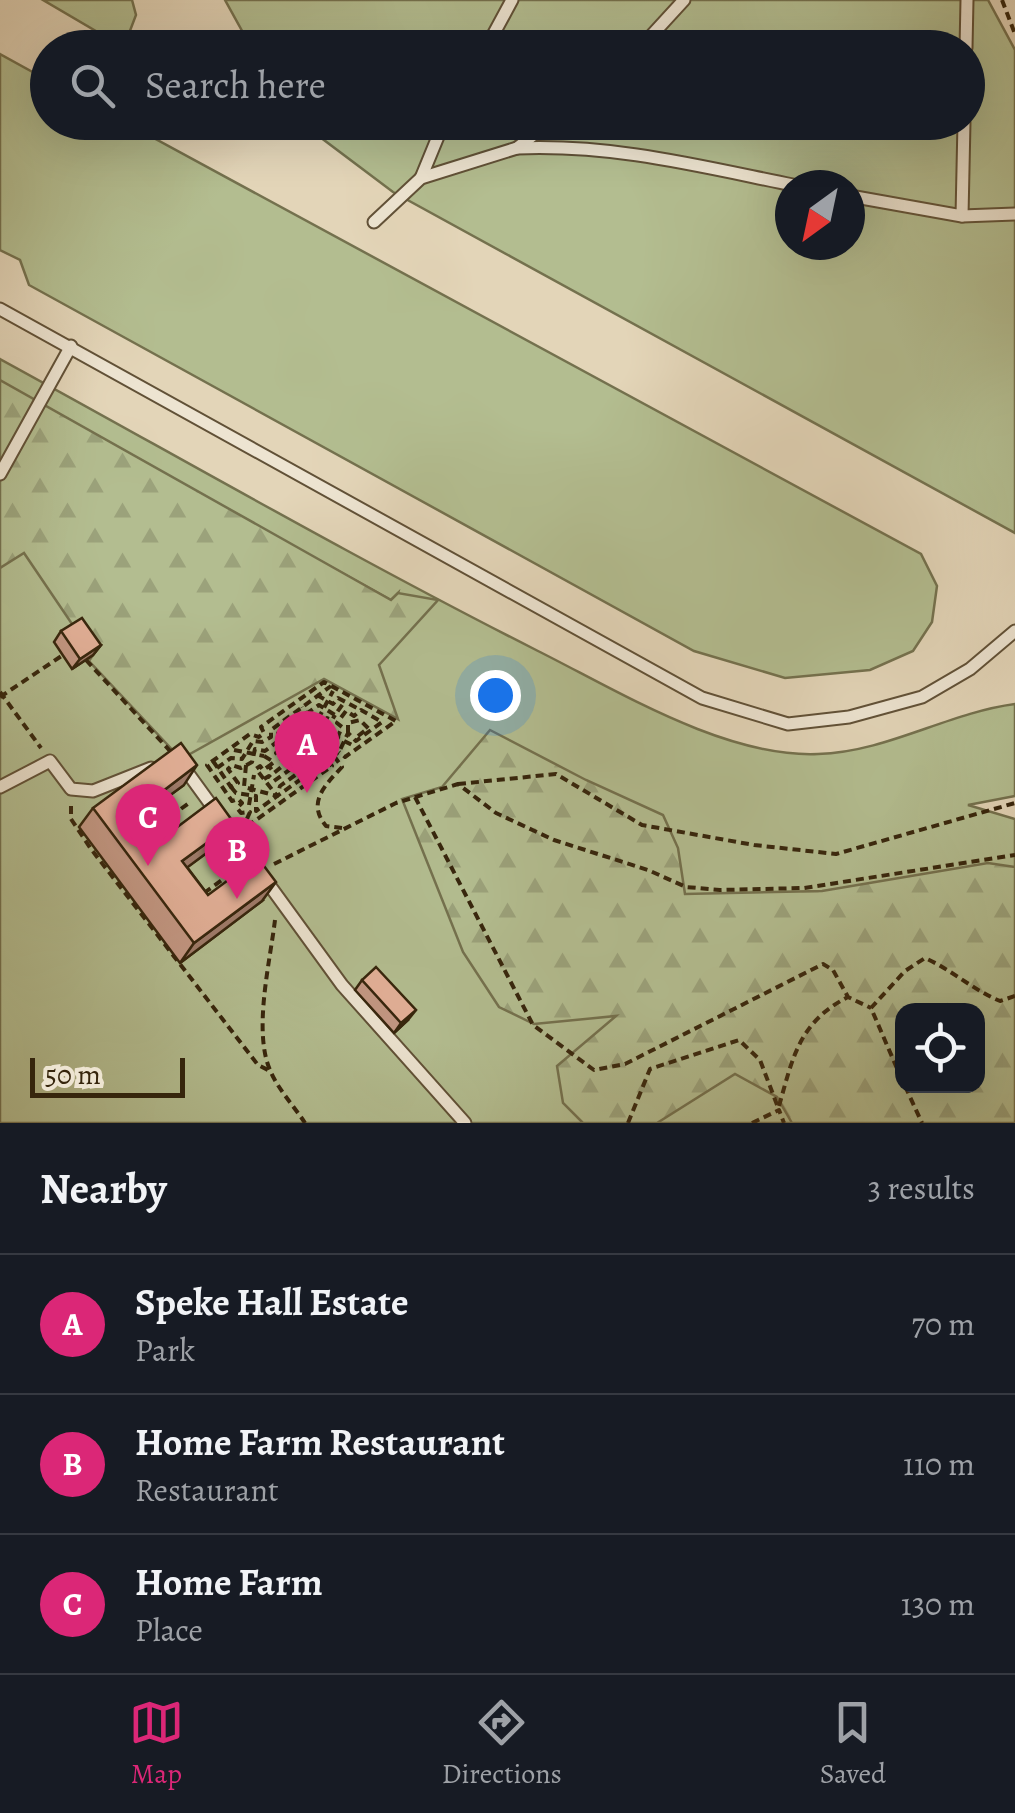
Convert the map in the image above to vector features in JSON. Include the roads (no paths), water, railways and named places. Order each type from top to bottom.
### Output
[{"type":"lane","points":[[496,30],[512,0]]},
{"type":"lane","points":[[656,30],[684,0]]},
{"type":"lane","points":[[966,30],[967,0]]},
{"type":"lane","points":[[421,178],[434,140]]},
{"type":"lane","points":[[517,148],[527,140]]},
{"type":"lane","points":[[962,216],[964,140]]},
{"type":"lane","points":[[374,222],[421,178],[517,148],[571,146],[623,151],[775,181]]},
{"type":"lane","points":[[865,199],[962,216],[1015,214]]},
{"type":"lane","points":[[0,308],[702,698],[788,724],[848,717],[922,697],[970,669],[1015,631]]},
{"type":"lane","points":[[0,474],[71,346]]},
{"type":"lane","points":[[176,756],[342,985],[465,1123]]},
{"type":"lane","points":[[0,787],[50,762],[71,790],[93,791],[158,764]]},
{"type":"place","name":"Speke Hall Estate","points":[[307,793]]},
{"type":"place","name":"Home Farm","points":[[148,866]]},
{"type":"place","name":"Home Farm Restaurant","points":[[237,899]]}]
